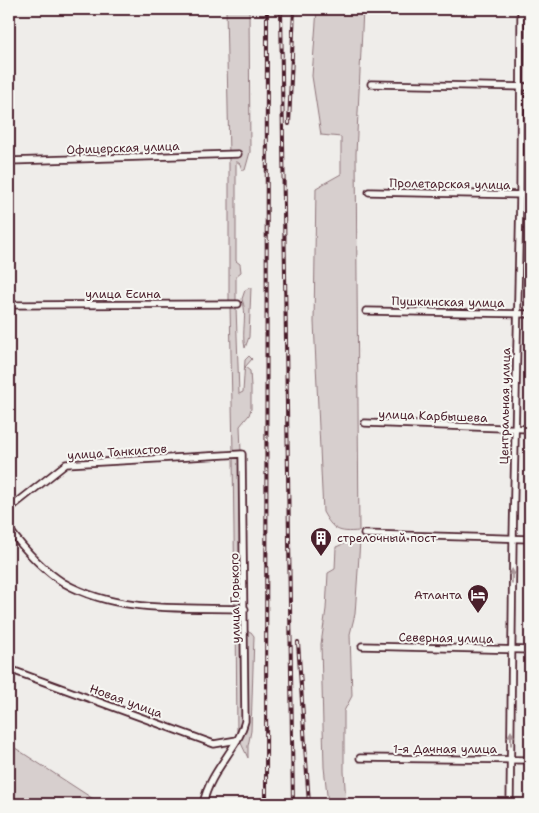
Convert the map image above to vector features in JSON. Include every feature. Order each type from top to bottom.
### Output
[{"type":"street","name":"Центральная улица","points":[[510,804],[512,539],[520,195],[521,9]]},
{"type":"street","points":[[371,84],[530,87]]},
{"type":"street","name":"Офицерская улица","points":[[9,161],[238,154]]},
{"type":"street","name":"Пролетарская улица","points":[[368,192],[530,195]]},
{"type":"street","name":"улица Есина","points":[[9,305],[238,304]]},
{"type":"street","name":"Пушкинская улица","points":[[366,311],[530,314]]},
{"type":"street","name":"улица Карбышева","points":[[365,423],[530,429]]},
{"type":"street","name":"улица Танкистов","points":[[9,509],[66,464],[242,454]]},
{"type":"street","name":"улица Горького","points":[[237,740],[246,721],[242,454]]},
{"type":"street","points":[[9,529],[46,569],[63,582],[93,596],[150,607],[245,609]]},
{"type":"street","points":[[364,534],[530,539]]},
{"type":"street","name":"Северная улица","points":[[362,646],[530,650]]},
{"type":"street","name":"Новая улица","points":[[9,668],[214,744],[237,740]]},
{"type":"street","points":[[203,804],[206,790],[237,740]]},
{"type":"street","name":"1-я Дачная улица","points":[[360,758],[530,760]]},
{"type":"shaded area","points":[[226,9],[249,9],[250,152],[245,170],[242,170],[240,164],[236,161],[236,261],[240,264],[241,272],[236,276],[236,302],[229,302]]},
{"type":"shaded area","points":[[317,9],[363,9],[356,154],[359,531],[341,531],[337,529],[330,523],[323,512],[314,322],[316,188],[341,174],[341,137],[321,135],[312,76]]},
{"type":"shaded area","points":[[251,287],[249,337],[245,348],[244,305],[242,299],[245,290]]},
{"type":"shaded area","points":[[230,306],[236,307],[239,394],[243,392],[245,360],[249,356],[252,359],[245,367],[250,371],[251,409],[249,415],[240,426],[241,452],[233,453]]},
{"type":"shaded area","points":[[233,457],[240,457],[243,606],[235,606]]},
{"type":"shaded area","points":[[360,541],[355,614],[350,634],[352,696],[344,711],[346,804],[328,804],[324,767],[321,644],[326,609],[328,573],[335,569],[336,547],[348,542]]},
{"type":"shaded area","points":[[243,610],[244,720],[237,736],[236,611]]},
{"type":"shaded area","points":[[247,631],[251,632],[254,636],[251,731],[248,758],[240,741],[247,722]]},
{"type":"shaded area","points":[[9,744],[101,804],[9,804]]},
{"type":"railway","points":[[266,804],[267,9]]},
{"type":"railway","points":[[281,9],[293,804]]},
{"type":"railway","points":[[289,124],[294,9]]},
{"type":"railway","points":[[298,642],[309,804]]},
{"type":"place","name":"стрелочный пост","points":[[321,557]]},
{"type":"place","name":"Атланта","points":[[478,614]]}]
